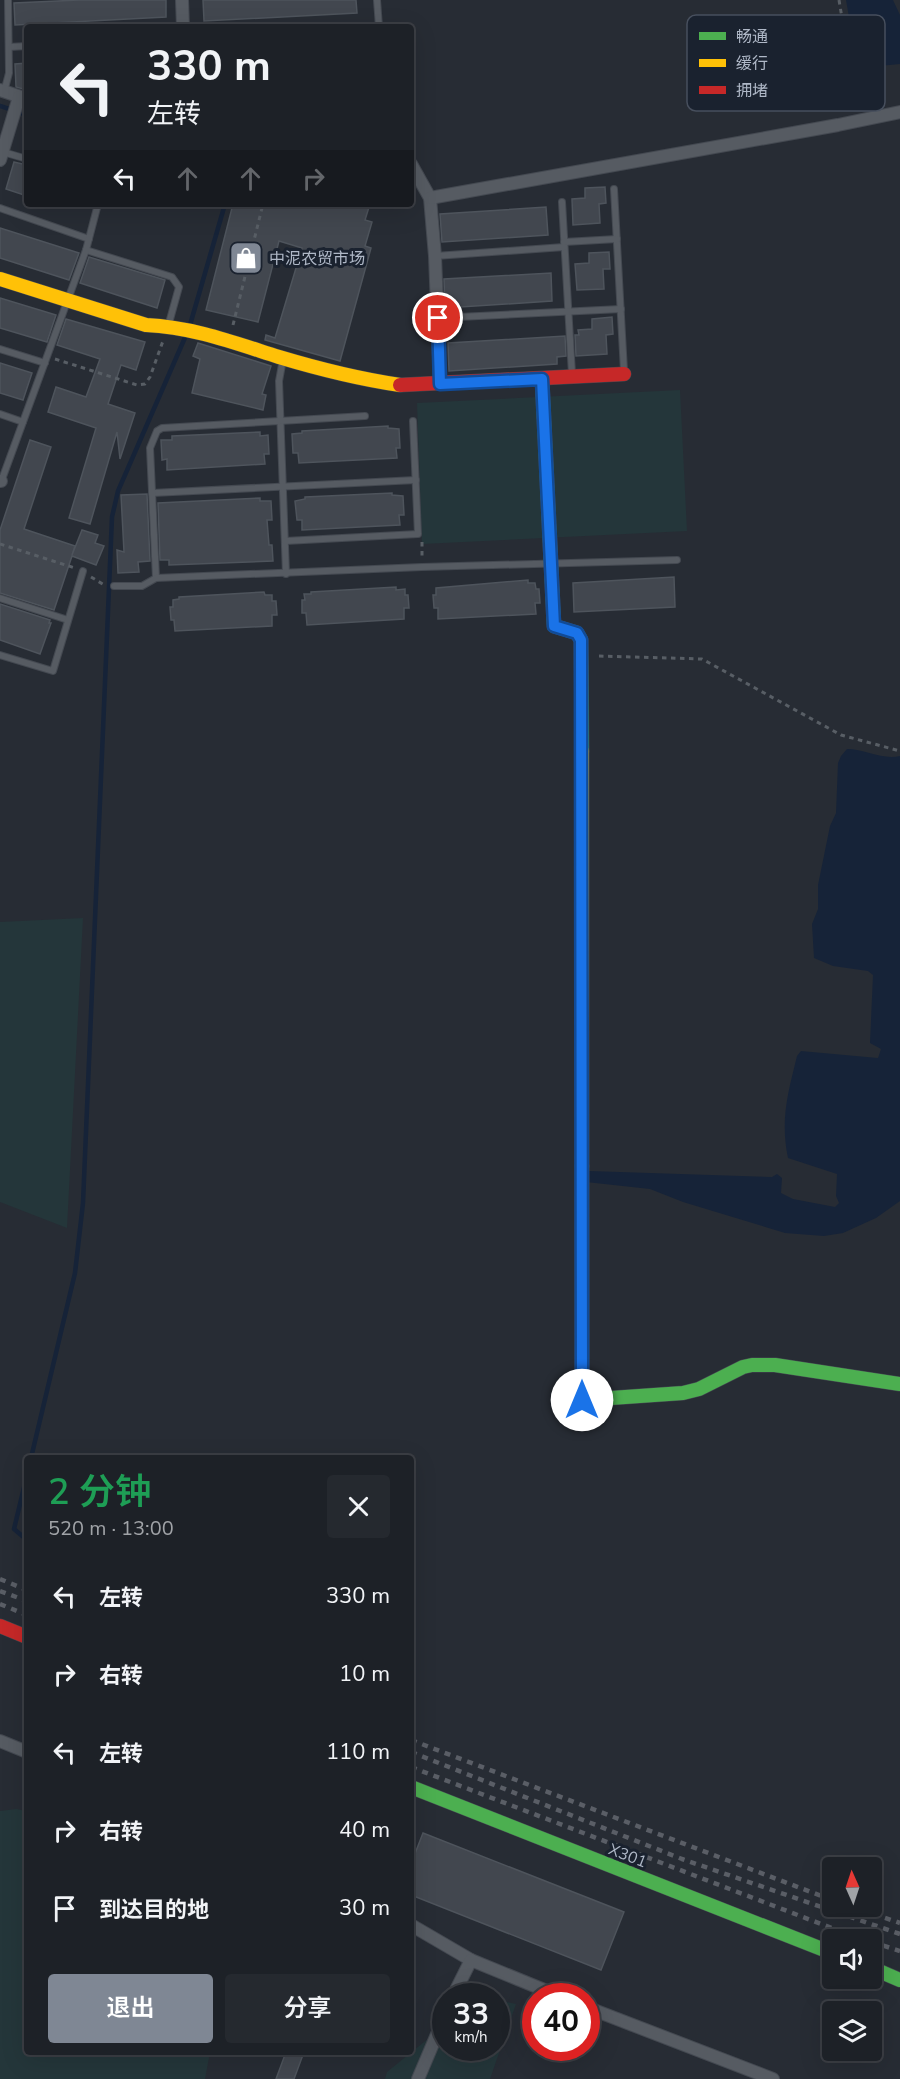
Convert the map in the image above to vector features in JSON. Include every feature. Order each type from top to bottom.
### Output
[{"type":"street","points":[[182,0],[183,24]]},
{"type":"street","points":[[1,156],[21,101],[2,91]]},
{"type":"street","points":[[430,198],[900,112]]},
{"type":"street","points":[[414,169],[430,198],[435,256],[440,384]]},
{"type":"street","points":[[0,279],[146,325],[174,326],[229,339],[283,358],[382,383],[404,386],[624,374]]},
{"type":"street","points":[[542,379],[554,626],[577,633],[581,640],[582,655],[582,1400],[683,1393],[699,1389],[743,1367],[752,1365],[775,1365],[900,1384]]},
{"type":"street","points":[[0,1626],[24,1636]]},
{"type":"street","points":[[0,1741],[24,1751]]},
{"type":"street","name":"X301","points":[[414,1788],[822,1949]]},
{"type":"street","points":[[414,1927],[471,1960],[527,1983]]},
{"type":"street","points":[[460,1983],[471,1960]]},
{"type":"street","points":[[882,1972],[900,1980]]},
{"type":"street","points":[[600,2012],[773,2079]]},
{"type":"street","points":[[418,2079],[432,2046]]},
{"type":"lane","points":[[2,91],[9,74],[8,0]]},
{"type":"lane","points":[[377,0],[379,24]]},
{"type":"lane","points":[[9,47],[24,46]]},
{"type":"lane","points":[[1,156],[24,159]]},
{"type":"lane","points":[[614,189],[624,374]]},
{"type":"lane","points":[[562,202],[573,377]]},
{"type":"lane","points":[[0,482],[86,250],[97,207]]},
{"type":"lane","points":[[0,208],[89,239]]},
{"type":"lane","points":[[435,256],[617,239]]},
{"type":"lane","points":[[86,250],[172,278],[179,287],[174,326]]},
{"type":"lane","points":[[438,318],[621,309]]},
{"type":"lane","points":[[0,349],[46,360]]},
{"type":"lane","points":[[283,358],[279,381],[279,420],[286,574]]},
{"type":"lane","points":[[0,414],[23,422]]},
{"type":"lane","points":[[156,578],[150,448],[157,430],[365,416]]},
{"type":"lane","points":[[285,541],[418,534],[413,421]]},
{"type":"lane","points":[[152,493],[416,480]]},
{"type":"lane","points":[[114,585],[142,586],[156,578],[422,567],[677,560]]},
{"type":"lane","points":[[0,655],[53,671],[83,571]]},
{"type":"lane","points":[[0,598],[68,620]]},
{"type":"path","points":[[839,0],[842,15]]},
{"type":"path","points":[[858,111],[860,121]]},
{"type":"path","points":[[229,339],[261,207]]},
{"type":"path","points":[[46,360],[137,385],[145,384],[174,326]]},
{"type":"path","points":[[0,544],[83,571],[104,586]]},
{"type":"path","points":[[582,655],[702,659],[841,735],[900,751]]},
{"type":"shaded area","points":[[680,390],[687,531],[422,544],[417,403]]},
{"type":"shaded area","points":[[83,918],[67,1228],[0,1202],[0,922]]},
{"type":"shaded area","points":[[24,1810],[24,2055],[209,2055],[205,2079],[0,2079],[0,1811]]},
{"type":"shaded area","points":[[510,2003],[516,2004],[510,2021]]},
{"type":"shaded area","points":[[432,2036],[432,2061],[496,2061],[490,2079],[385,2079],[387,2072],[408,2055],[414,2055],[414,2050]]},
{"type":"water","points":[[846,0],[893,0],[900,15],[900,64],[885,65],[885,15],[849,15]]},
{"type":"water","points":[[847,749],[887,757],[900,756],[900,1201],[876,1218],[843,1233],[824,1236],[785,1233],[683,1202],[650,1189],[586,1182],[589,1171],[772,1177],[777,1174],[782,1178],[781,1193],[793,1199],[835,1207],[839,1203],[836,1196],[837,1174],[788,1158],[785,1119],[797,1056],[801,1051],[878,1058],[881,1049],[870,1043],[873,975],[868,971],[833,966],[814,958],[812,924],[818,909],[818,885],[830,826],[836,813],[838,763]]},
{"type":"building","points":[[166,0],[166,17],[15,25],[14,3]]},
{"type":"building","points":[[203,0],[356,0],[357,13],[204,21]]},
{"type":"building","points":[[24,63],[24,89],[16,87],[15,64]]},
{"type":"building","points":[[14,162],[24,164],[24,195],[6,189]]},
{"type":"building","points":[[605,187],[606,203],[599,204],[600,223],[573,225],[572,199],[585,198],[585,188]]},
{"type":"building","points":[[232,207],[369,207],[365,220],[372,222],[365,246],[371,248],[340,361],[265,340],[266,335],[275,338],[302,248],[279,241],[258,322],[206,310]]},
{"type":"building","points":[[546,207],[548,235],[442,242],[440,214]]},
{"type":"building","points":[[0,228],[79,253],[69,280],[0,258]]},
{"type":"building","points":[[609,252],[610,269],[603,269],[604,289],[577,290],[575,264],[589,263],[589,253]]},
{"type":"building","points":[[89,257],[165,280],[157,308],[80,283]]},
{"type":"building","points":[[551,273],[552,301],[445,308],[444,279]]},
{"type":"building","points":[[0,298],[56,315],[47,342],[0,328]]},
{"type":"building","points":[[612,317],[613,334],[606,335],[607,354],[576,356],[575,335],[579,335],[578,330],[592,329],[592,319]]},
{"type":"building","points":[[66,319],[145,342],[136,370],[121,365],[108,404],[135,413],[120,459],[117,432],[90,524],[69,518],[96,428],[48,412],[56,387],[86,397],[100,359],[57,345]]},
{"type":"building","points":[[565,336],[566,356],[557,357],[557,364],[449,371],[448,343]]},
{"type":"building","points":[[198,343],[271,366],[262,394],[266,395],[263,410],[192,393],[200,359],[193,356]]},
{"type":"building","points":[[0,363],[32,373],[23,400],[0,393]]},
{"type":"building","points":[[388,426],[388,428],[399,429],[400,448],[396,448],[397,458],[299,463],[298,453],[293,453],[292,434],[302,433],[302,431]]},
{"type":"building","points":[[260,432],[260,436],[268,435],[269,454],[264,454],[265,464],[167,470],[167,459],[162,460],[161,440],[172,440],[172,436]]},
{"type":"building","points":[[30,440],[51,447],[24,529],[75,546],[72,555],[82,530],[98,535],[95,543],[104,546],[96,565],[72,556],[54,610],[0,593],[0,530]]},
{"type":"building","points":[[392,493],[392,495],[403,496],[404,515],[399,515],[400,525],[302,530],[302,520],[297,520],[295,501],[305,499],[305,497]]},
{"type":"building","points":[[147,494],[150,561],[138,562],[139,572],[118,573],[117,550],[124,552],[121,495]]},
{"type":"building","points":[[260,498],[260,501],[271,501],[272,520],[267,520],[273,561],[169,565],[169,560],[160,560],[158,503]]},
{"type":"building","points":[[674,577],[675,607],[574,612],[573,583]]},
{"type":"building","points":[[528,580],[528,583],[535,583],[536,589],[539,589],[540,603],[535,603],[536,614],[438,619],[438,608],[434,608],[433,595],[436,595],[436,588]]},
{"type":"building","points":[[396,587],[396,590],[405,589],[405,595],[408,595],[409,608],[404,608],[404,619],[307,625],[306,613],[302,613],[304,594],[311,594],[311,592]]},
{"type":"building","points":[[264,592],[265,595],[272,595],[272,601],[276,601],[277,615],[272,615],[272,626],[175,631],[170,607],[173,607],[173,600],[179,597]]},
{"type":"building","points":[[0,604],[50,620],[49,623],[51,623],[40,654],[0,640]]},
{"type":"building","points":[[423,1833],[624,1912],[601,1970],[414,1896],[414,1856]]},
{"type":"building","points":[[285,2055],[303,2055],[294,2079],[276,2079]]},
{"type":"waterway","points":[[0,106],[24,114]]},
{"type":"waterway","points":[[190,325],[224,207]]},
{"type":"waterway","points":[[32,1455],[75,1273],[83,1203],[112,517],[118,491],[187,333]]},
{"type":"waterway","points":[[24,1487],[14,1529],[24,1537]]},
{"type":"railway","points":[[0,1579],[24,1589]]},
{"type":"railway","points":[[0,1591],[24,1600]]},
{"type":"railway","points":[[0,1604],[24,1614]]},
{"type":"railway","points":[[414,1741],[822,1896]]},
{"type":"railway","points":[[414,1753],[682,1859],[900,1934]]},
{"type":"railway","points":[[414,1768],[834,1929]]},
{"type":"railway","points":[[882,1917],[900,1923]]},
{"type":"railway","points":[[882,1945],[900,1951]]},
{"type":"traffic: fast","points":[[542,379],[554,626],[577,633],[581,640],[582,751]]},
{"type":"traffic: fast","points":[[582,1166],[582,1400],[683,1393],[699,1389],[743,1367],[752,1365],[775,1365],[900,1384]]},
{"type":"traffic: fast","points":[[414,1788],[822,1949]]},
{"type":"traffic: fast","points":[[882,1972],[900,1980]]},
{"type":"traffic: slow","points":[[0,279],[146,325],[197,332],[324,370],[400,385]]},
{"type":"traffic: slow","points":[[582,751],[582,1166]]},
{"type":"traffic: jam","points":[[400,385],[624,374]]},
{"type":"traffic: jam","points":[[0,1626],[24,1636]]},
{"type":"place","name":"中泥农贸市场","points":[[246,258]]},
{"type":"route","points":[[438,318],[440,384],[542,379],[554,626],[577,633],[581,640],[582,1400]]}]
